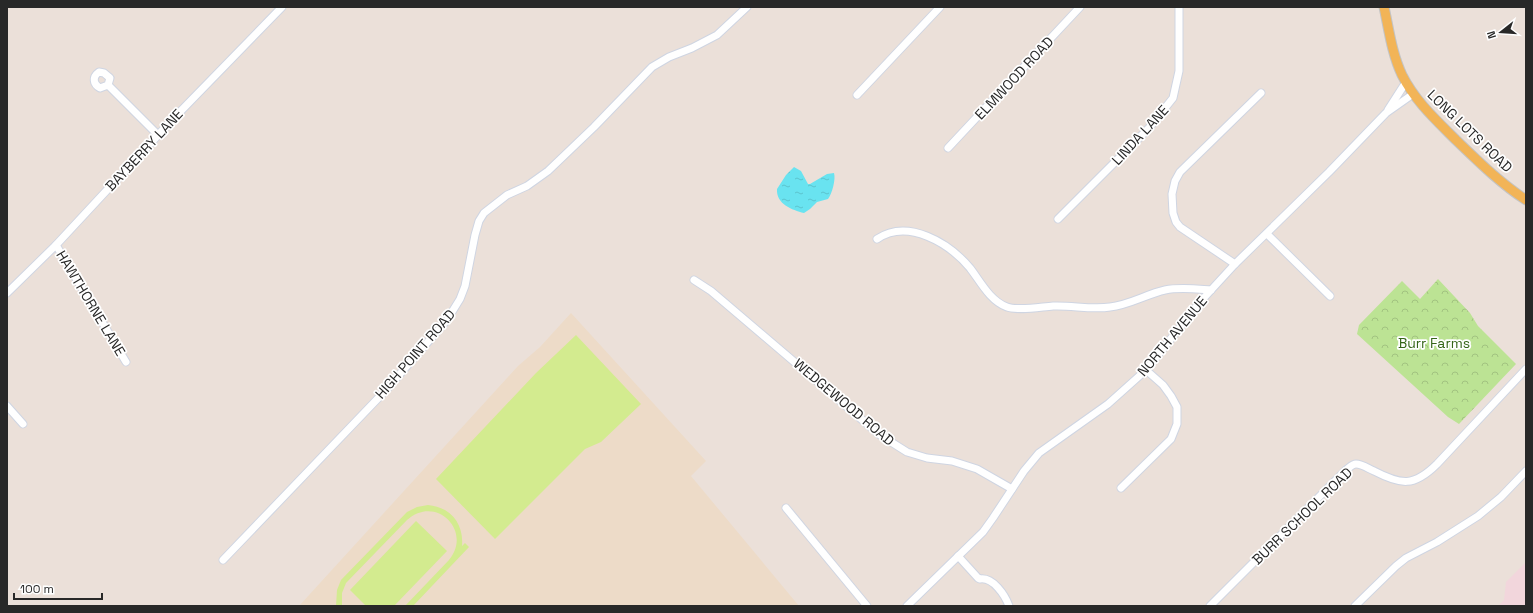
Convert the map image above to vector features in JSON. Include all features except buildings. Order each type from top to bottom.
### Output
[{"type":"main road","name":"LONG LOTS ROAD","points":[[1384,7],[1395,58],[1413,94],[1432,118],[1495,178],[1526,200]]},
{"type":"street","name":"BAYBERRY LANE","points":[[7,293],[56,245],[158,135],[282,7]]},
{"type":"street","name":"HIGH POINT ROAD","points":[[223,560],[386,390],[447,320],[460,299],[465,286],[475,234],[479,221],[484,213],[507,195],[527,186],[548,171],[594,127],[652,67],[664,59],[692,48],[717,35],[747,7]]},
{"type":"street","points":[[857,96],[940,7]]},
{"type":"street","name":"ELMWOOD ROAD","points":[[948,148],[1080,7]]},
{"type":"street","name":"LINDA LANE","points":[[1058,219],[1149,128],[1173,98],[1179,71],[1179,7]]},
{"type":"street","name":"NORTH AVENUE","points":[[1386,113],[1406,82]]},
{"type":"street","points":[[108,85],[158,135]]},
{"type":"street","points":[[1235,264],[1180,227],[1173,213],[1172,194],[1175,181],[1180,172],[1260,93]]},
{"type":"street","name":"NORTH AVENUE","points":[[907,606],[990,523],[1024,471],[1039,453],[1108,404],[1146,370],[1211,290],[1235,264],[1386,113],[1413,94]]},
{"type":"street","points":[[877,239],[890,232],[907,231],[920,233],[932,238],[947,246],[960,257],[996,301],[1009,308],[1058,306],[1110,308],[1165,290],[1180,288],[1211,290]]},
{"type":"street","points":[[1266,234],[1330,296]]},
{"type":"street","name":"HAWTHORNE LANE","points":[[56,245],[126,362]]},
{"type":"street","name":"WEDGEWOOD ROAD","points":[[694,280],[711,291],[880,435],[892,443],[906,452],[917,456],[952,462],[977,469],[1012,489]]},
{"type":"street","name":"BURR SCHOOL ROAD","points":[[1210,606],[1346,470],[1353,465],[1360,464],[1385,477],[1404,482],[1414,481],[1421,478],[1428,473],[1526,369]]},
{"type":"street","points":[[1121,488],[1171,438],[1177,424],[1177,407],[1171,396],[1163,385],[1146,370]]},
{"type":"street","points":[[7,406],[23,424]]},
{"type":"street","points":[[1355,606],[1396,566],[1416,552],[1437,542],[1478,516],[1501,497],[1526,471]]},
{"type":"street","points":[[786,508],[867,606]]},
{"type":"street","points":[[958,556],[978,578],[984,579],[994,585],[1007,600],[1009,606]]},
{"type":"shaded area","points":[[571,313],[706,461],[691,476],[799,606],[299,606],[518,366],[540,347]]},
{"type":"shaded area","points":[[1526,562],[1526,606],[1498,606],[1504,600],[1506,582]]},
{"type":"green space","name":"Burr Farms","points":[[1438,279],[1470,313],[1478,326],[1516,364],[1459,424],[1448,417],[1357,334],[1359,325],[1402,281],[1420,299]]},
{"type":"green space","points":[[576,335],[641,404],[601,442],[585,449],[495,539],[436,479],[536,373]]},
{"type":"green space","points":[[428,505],[443,509],[454,518],[461,530],[462,546],[465,543],[469,547],[413,606],[405,606],[449,560],[455,549],[457,538],[454,528],[448,519],[429,511],[418,513],[407,520],[346,583],[342,593],[342,606],[336,606],[337,590],[341,580],[407,512],[417,507]]},
{"type":"green space","points":[[416,521],[447,551],[394,606],[366,606],[350,590]]},
{"type":"water","points":[[794,167],[801,171],[808,184],[827,174],[834,173],[833,186],[828,199],[817,202],[804,213],[786,206],[779,199],[777,194],[777,189],[786,175]]}]
